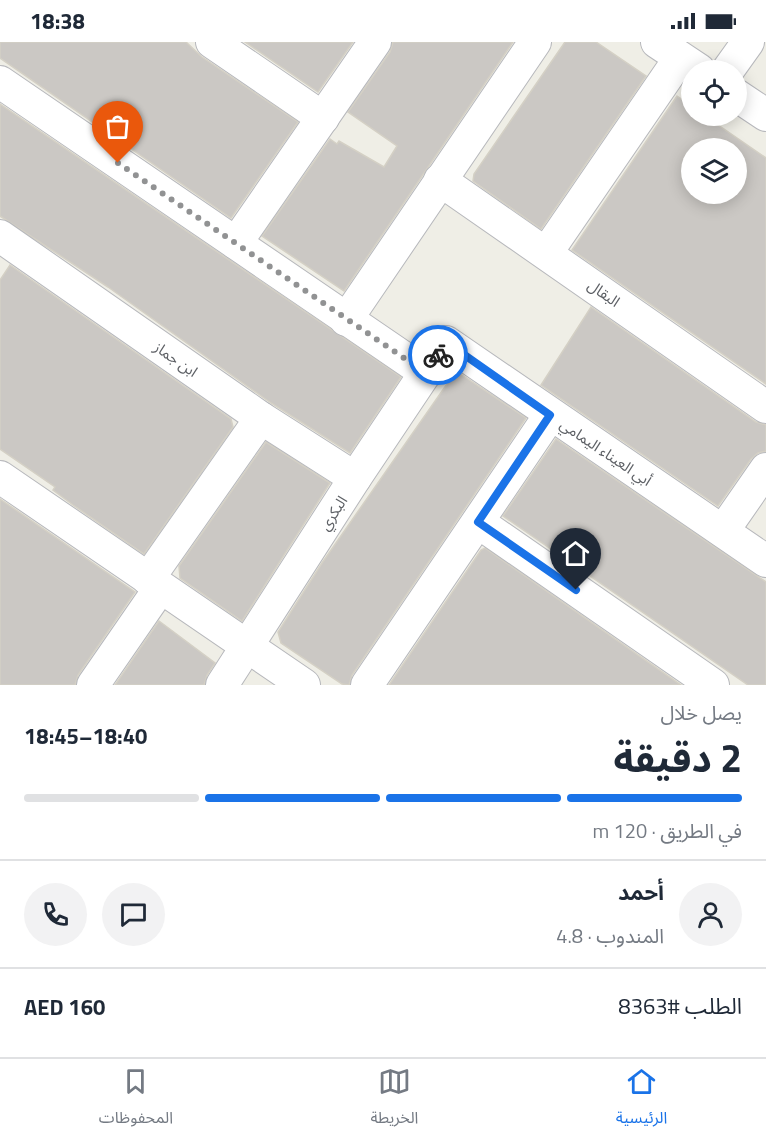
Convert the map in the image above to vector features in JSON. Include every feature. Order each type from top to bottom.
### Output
[{"type":"street","points":[[212,42],[323,118]]},
{"type":"street","points":[[236,243],[375,42]]},
{"type":"street","points":[[346,320],[535,42]]},
{"type":"street","points":[[735,60],[748,42]]},
{"type":"street","points":[[547,252],[679,57]]},
{"type":"street","points":[[0,82],[426,373]]},
{"type":"street","points":[[747,102],[766,115]]},
{"type":"street","name":"البقال","points":[[440,180],[547,252],[766,407]]},
{"type":"street","name":"ابن جماز","points":[[0,236],[261,418],[355,478]]},
{"type":"street","name":"البكري","points":[[222,685],[355,478],[446,342]]},
{"type":"street","name":"أبي العيناء اليمامي","points":[[446,342],[766,561]]},
{"type":"street","points":[[367,685],[550,415]]},
{"type":"street","points":[[93,685],[154,583],[261,418]]},
{"type":"street","points":[[723,531],[766,469]]},
{"type":"street","points":[[0,477],[304,685]]},
{"type":"street","points":[[478,522],[713,685]]},
{"type":"building","points":[[0,42],[186,42],[202,57],[298,122],[231,218],[0,58]]},
{"type":"building","points":[[245,42],[353,42],[318,92]]},
{"type":"building","points":[[393,42],[513,42],[344,291],[262,236],[330,139],[337,144],[339,141],[384,167],[397,146],[348,112],[390,52]]},
{"type":"building","points":[[565,42],[596,42],[646,76],[541,229],[473,181],[474,174]]},
{"type":"building","points":[[677,96],[681,99],[681,126],[720,126],[737,138],[681,138],[681,204],[747,204],[747,145],[766,158],[766,384],[572,250]]},
{"type":"building","points":[[0,104],[401,377],[350,453],[271,403],[108,287],[0,216]]},
{"type":"building","points":[[10,265],[231,419],[233,427],[144,554],[73,505],[53,490],[55,487],[0,449],[0,280]]},
{"type":"building","points":[[591,307],[756,422],[766,425],[766,451],[758,453],[751,459],[718,506],[541,385]]},
{"type":"building","points":[[456,371],[526,418],[352,675],[349,685],[342,684],[281,643],[278,632],[322,563]]},
{"type":"building","points":[[556,439],[766,582],[766,685],[748,685],[503,516]]},
{"type":"building","points":[[266,442],[330,483],[242,621],[180,578],[179,566]]},
{"type":"building","points":[[0,499],[135,592],[78,675],[75,685],[0,685]]},
{"type":"building","points":[[485,548],[681,685],[389,685],[481,550]]},
{"type":"building","points":[[159,621],[215,663],[204,685],[115,685]]},
{"type":"way so far","points":[[118,163],[426,373],[438,355]]},
{"type":"route","points":[[438,355],[446,342],[550,415],[478,522],[576,590]]}]
